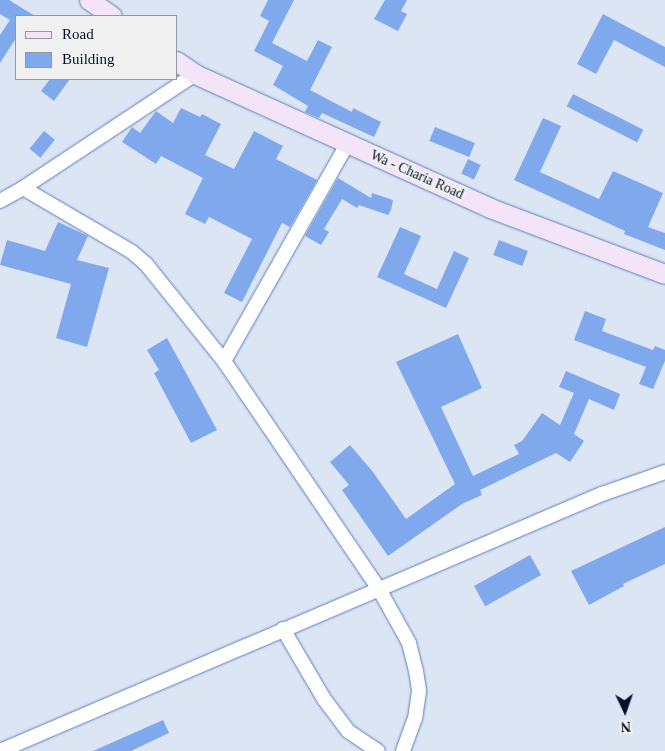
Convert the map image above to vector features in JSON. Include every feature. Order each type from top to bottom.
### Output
[{"type":"street","points":[[89,0],[111,15]]},
{"type":"street","name":"Wa - Charia Road","points":[[178,62],[195,74],[490,208],[665,274]]},
{"type":"street","points":[[0,200],[24,188],[195,74]]},
{"type":"street","points":[[224,361],[348,144]]},
{"type":"street","points":[[24,188],[132,252],[146,264],[224,361],[379,589],[408,643],[416,670],[419,691],[415,718],[403,751]]},
{"type":"street","points":[[0,751],[602,494],[665,472]]},
{"type":"street","points":[[283,629],[324,699],[343,725],[348,731],[378,751]]},
{"type":"building","points":[[0,0],[9,0],[33,15],[15,15],[15,40],[0,63],[0,35],[10,20],[0,14]]},
{"type":"building","points":[[268,0],[294,0],[272,43],[307,61],[318,40],[332,47],[310,90],[352,112],[353,108],[381,122],[374,137],[322,113],[319,118],[305,112],[308,106],[273,85],[283,66],[254,51],[269,21],[260,16]]},
{"type":"building","points":[[385,0],[407,0],[401,11],[407,14],[398,31],[374,19]]},
{"type":"building","points":[[603,14],[665,47],[665,67],[614,40],[596,74],[577,64]]},
{"type":"building","points":[[49,80],[69,80],[54,101],[41,91]]},
{"type":"building","points":[[573,94],[643,130],[637,142],[567,106]]},
{"type":"building","points":[[181,108],[200,117],[202,114],[221,124],[205,155],[234,169],[254,131],[283,146],[276,159],[317,180],[290,227],[282,223],[242,302],[224,293],[252,239],[209,217],[205,224],[185,214],[203,178],[161,156],[156,164],[122,142],[132,127],[140,133],[156,111],[173,123]]},
{"type":"building","points":[[543,118],[561,126],[540,172],[599,199],[613,171],[663,193],[648,227],[665,233],[665,250],[624,234],[625,231],[514,180]]},
{"type":"building","points":[[435,127],[475,143],[469,157],[429,141]]},
{"type":"building","points":[[44,131],[55,140],[40,158],[30,149]]},
{"type":"building","points":[[468,159],[481,165],[474,179],[461,174]]},
{"type":"building","points":[[338,178],[371,198],[372,193],[393,200],[391,210],[388,215],[359,205],[357,208],[342,199],[324,229],[329,232],[321,245],[305,236]]},
{"type":"building","points":[[58,222],[88,236],[77,260],[109,268],[87,347],[56,338],[71,284],[0,265],[7,240],[45,251]]},
{"type":"building","points":[[400,227],[421,236],[404,274],[437,289],[454,251],[469,258],[446,308],[377,277]]},
{"type":"building","points":[[499,240],[528,251],[522,266],[493,255]]},
{"type":"building","points":[[585,311],[606,319],[602,331],[653,350],[655,346],[665,350],[665,361],[653,389],[639,384],[646,367],[574,340]]},
{"type":"building","points":[[458,334],[482,388],[441,407],[473,476],[519,454],[514,445],[522,441],[542,413],[560,425],[574,393],[559,387],[566,371],[620,394],[614,410],[589,399],[574,434],[584,441],[570,462],[556,453],[480,490],[482,495],[462,504],[388,556],[342,490],[349,485],[330,462],[350,445],[373,472],[406,519],[455,484],[396,362]]},
{"type":"building","points":[[167,338],[217,430],[191,443],[154,373],[159,370],[147,350]]},
{"type":"building","points":[[665,527],[665,564],[623,584],[624,586],[589,605],[571,571]]},
{"type":"building","points":[[530,555],[541,575],[485,606],[474,586]]},
{"type":"building","points":[[163,720],[169,733],[131,751],[93,751]]}]
